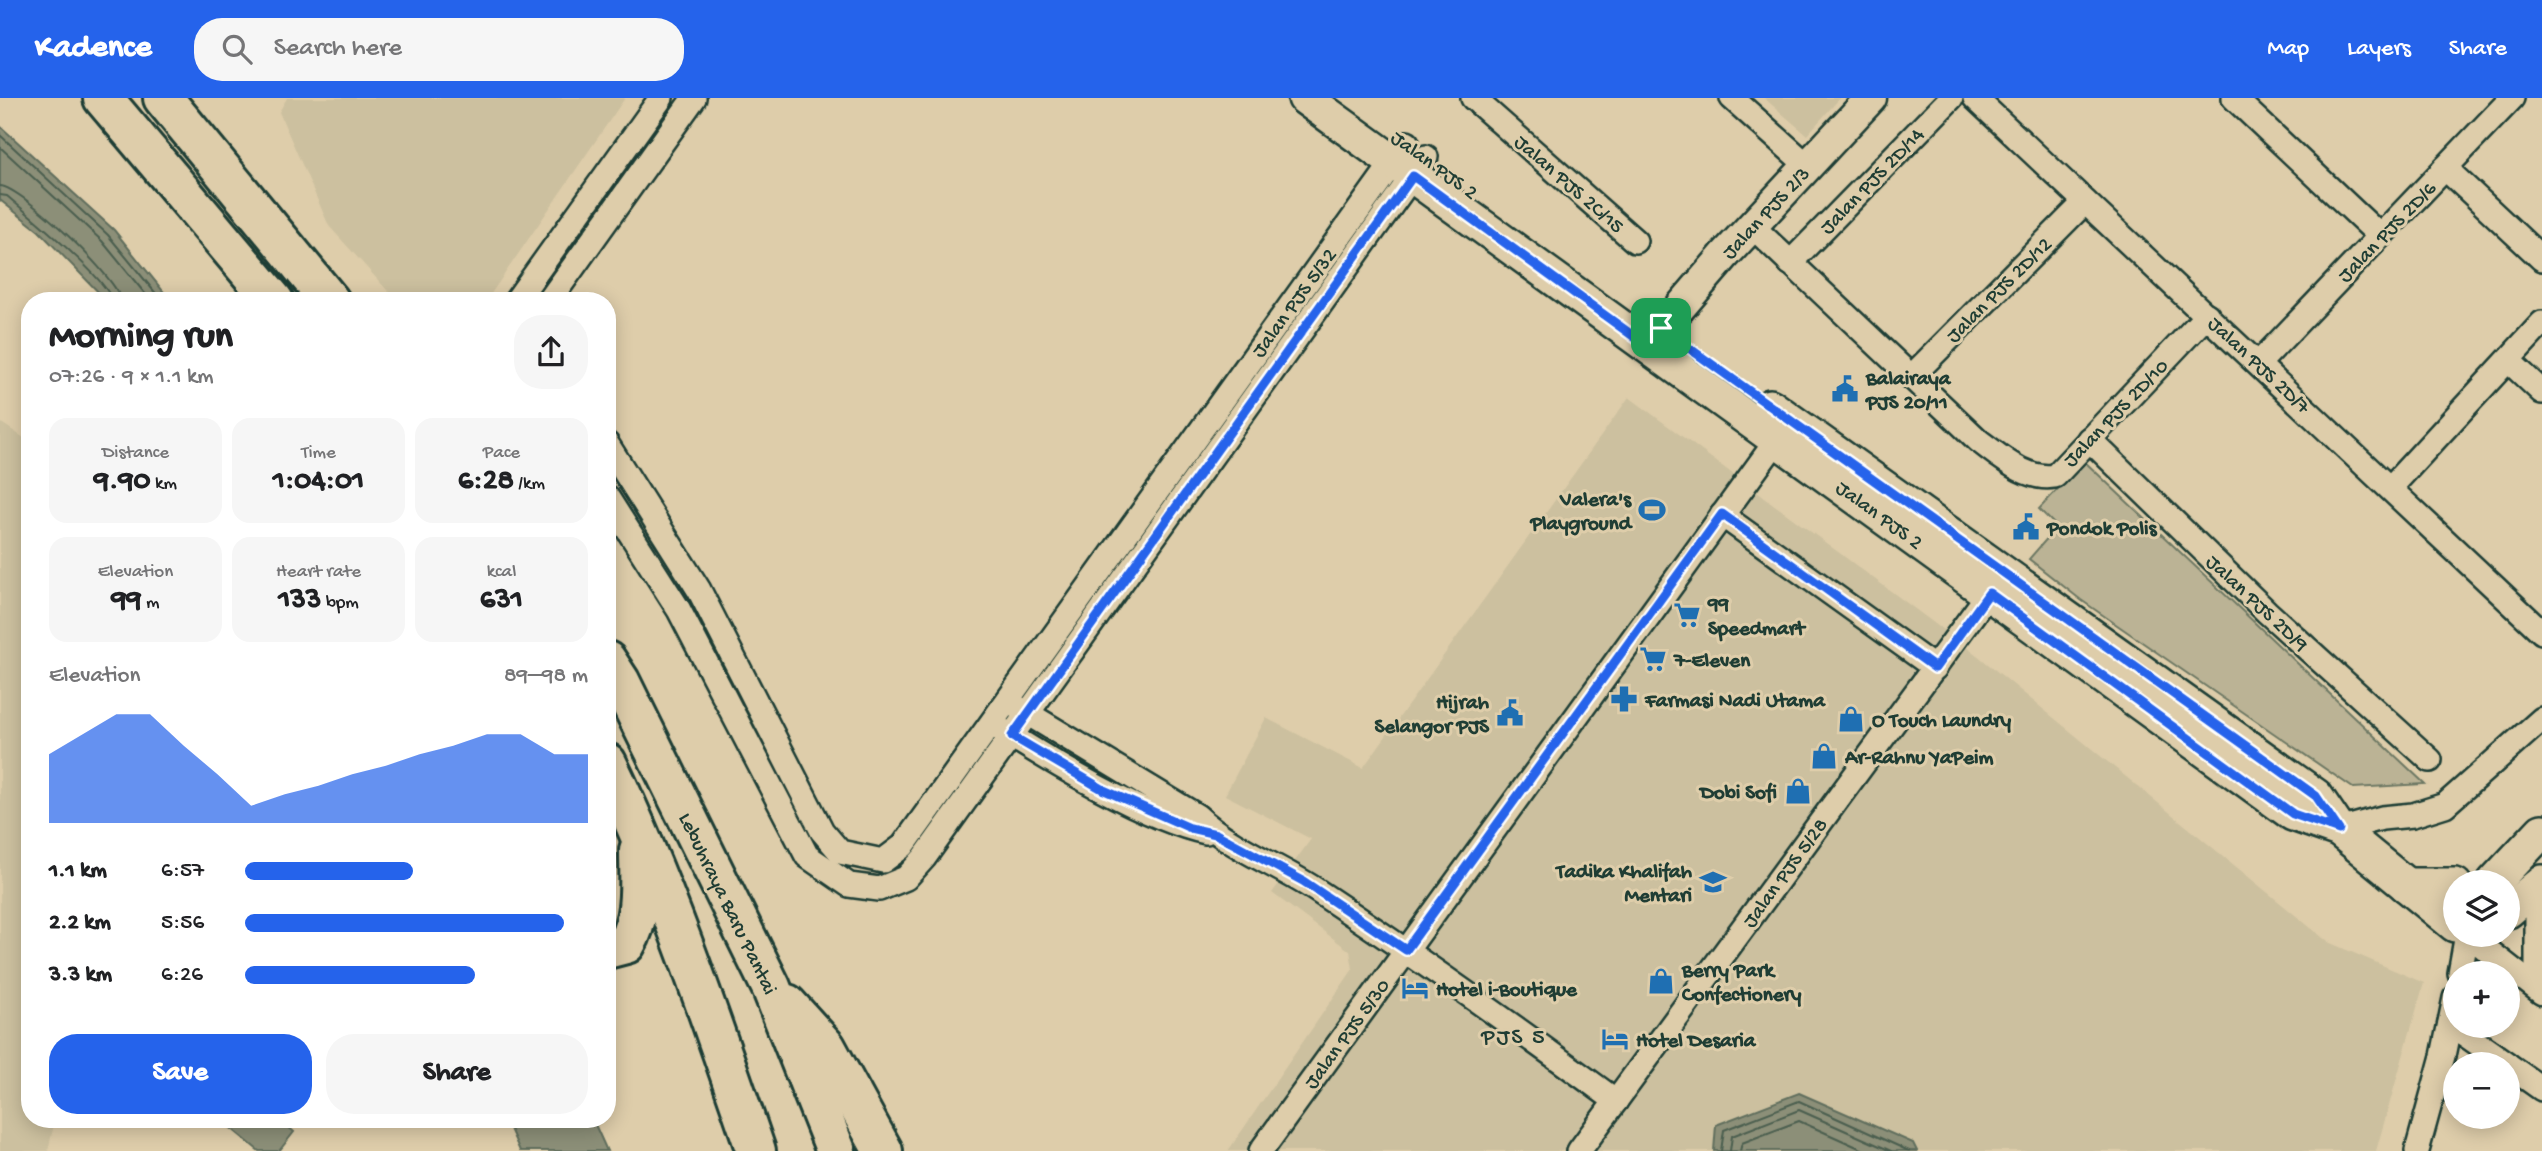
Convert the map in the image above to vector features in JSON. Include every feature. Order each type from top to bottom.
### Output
[{"type":"highway","points":[[90,98],[238,292]]},
{"type":"highway","points":[[103,98],[266,292]]},
{"type":"highway","points":[[163,98],[323,292]]},
{"type":"highway","name":"Lebuhraya Baru Pantai","points":[[616,675],[771,987],[836,1151]]},
{"type":"highway","points":[[616,782],[639,830],[700,989],[755,1151]]},
{"type":"highway","points":[[616,947],[626,944],[633,932],[638,899],[639,830]]},
{"type":"highway","points":[[771,987],[826,1046],[883,1151]]},
{"type":"main road","name":"Jalan PJS 2","points":[[1305,98],[1410,160],[1654,337],[1777,440],[2293,814],[2339,830],[2443,915]]},
{"type":"main road","name":"Jalan PJS 2","points":[[1344,98],[1410,160]]},
{"type":"main road","points":[[1654,337],[2316,796],[2339,830]]},
{"type":"main road","points":[[2505,870],[2542,831]]},
{"type":"main road","points":[[2520,901],[2542,882]]},
{"type":"main road","points":[[2406,885],[2443,885]]},
{"type":"main road","points":[[2542,908],[2542,970]]},
{"type":"street","points":[[522,292],[661,98]]},
{"type":"street","points":[[555,292],[694,98]]},
{"type":"street","name":"Jalan PJS 2C/15","points":[[1473,98],[1635,241]]},
{"type":"street","points":[[1732,98],[1808,166]]},
{"type":"street","name":"Jalan PJS 2/3","points":[[1654,337],[1871,98]]},
{"type":"street","name":"Jalan PJS 2D/14","points":[[1790,263],[1951,98]]},
{"type":"street","name":"Jalan PJS 2D/7","points":[[1975,98],[2542,632]]},
{"type":"street","points":[[2234,98],[2381,236]]},
{"type":"street","name":"Jalan PJS 2D/6","points":[[2259,363],[2512,98]]},
{"type":"street","name":"Jalan PJS 5/32","points":[[616,458],[699,590],[822,831],[840,852],[883,861],[904,846],[1192,443],[1410,160]]},
{"type":"street","name":"Jalan PJS 5/32","points":[[616,511],[679,610],[807,856],[849,885],[879,889],[906,877],[1012,736],[1212,457],[1410,160]]},
{"type":"street","points":[[2445,168],[2542,259]]},
{"type":"street","name":"Jalan PJS 2D/12","points":[[1911,377],[2085,202]]},
{"type":"street","name":"Jalan PJS 2D/10","points":[[1752,226],[1979,441],[2011,464],[2040,478],[2055,476],[2207,315]]},
{"type":"street","points":[[2391,487],[2542,323]]},
{"type":"street","points":[[2509,361],[2542,392]]},
{"type":"street","name":"Jalan PJS 2D/9","points":[[2089,439],[2267,612],[2430,760]]},
{"type":"street","name":"Jalan PJS 5/30","points":[[1261,1151],[1777,440]]},
{"type":"street","points":[[1722,514],[1935,668]]},
{"type":"street","name":"Jalan PJS 5/28","points":[[1579,1151],[1989,593]]},
{"type":"street","points":[[1007,701],[1197,816],[1216,834],[1303,881],[1406,950],[1616,1101]]},
{"type":"street","points":[[2339,830],[2382,818],[2413,815],[2445,806],[2542,719]]},
{"type":"street","points":[[991,723],[1104,790],[1190,828],[1216,834]]},
{"type":"street","points":[[2483,947],[2542,993]]},
{"type":"street","points":[[2417,1151],[2446,1038]]},
{"type":"street","points":[[2470,1038],[2490,1052]]},
{"type":"street","points":[[2520,1073],[2542,1089]]},
{"type":"shaded area","points":[[287,98],[625,98],[492,292],[389,292],[329,226],[279,112]]},
{"type":"shaded area","points":[[1764,98],[1840,98],[1807,135]]},
{"type":"shaded area","points":[[1629,397],[1977,655],[2328,942],[2424,983],[2376,1151],[1228,1151],[1353,969],[1350,951],[1272,893],[1311,839],[1225,795],[1266,718],[1363,768]]},
{"type":"shaded area","points":[[0,422],[21,436],[21,1128],[53,1128],[48,1151],[0,1151]]},
{"type":"shaded area","points":[[2084,461],[2425,784],[2353,788],[2081,600],[2029,559],[2057,527],[2039,509]]},
{"type":"water","points":[[0,126],[114,230],[164,292],[98,292],[39,231],[0,200]]},
{"type":"water","points":[[1799,1093],[1913,1143],[1917,1151],[1714,1151],[1716,1125]]},
{"type":"water","points":[[231,1128],[289,1128],[294,1132],[279,1151],[259,1151]]},
{"type":"water","points":[[510,1128],[597,1128],[607,1151],[520,1151]]},
{"type":"place","name":"Balairaya PJS 20/11","points":[[1845,389]]},
{"type":"place","name":"Valera's Playground","points":[[1652,510]]},
{"type":"place","name":"Pondok Polis","points":[[2026,527]]},
{"type":"place","name":"99 Speedmart","points":[[1687,615]]},
{"type":"place","name":"7-Eleven","points":[[1653,659]]},
{"type":"place","name":"Farmasi Nadi Utama","points":[[1624,699]]},
{"type":"place","name":"Hijrah Selangor PJS","points":[[1510,713]]},
{"type":"place","name":"O Touch Laundry","points":[[1851,719]]},
{"type":"place","name":"Ar-Rahnu YaPeim","points":[[1824,756]]},
{"type":"place","name":"Dobi Sofi","points":[[1798,791]]},
{"type":"place","name":"Tadika Khalifah Mentari","points":[[1713,882]]},
{"type":"place","name":"Berry Park Confectionery","points":[[1661,981]]},
{"type":"place","name":"Hotel i-Boutique","points":[[1415,988]]},
{"type":"place","name":"Hotel Desaria","points":[[1615,1039]]},
{"type":"district","name":"PJS 5","points":[[1514,1035]]},
{"type":"route","points":[[1413,176],[1647,346],[1661,328],[2316,796],[2339,830],[2293,814],[1989,593],[1935,668],[1722,514],[1406,950],[1303,881],[1216,834],[1190,828],[1104,790],[1012,736],[1413,176]]}]
